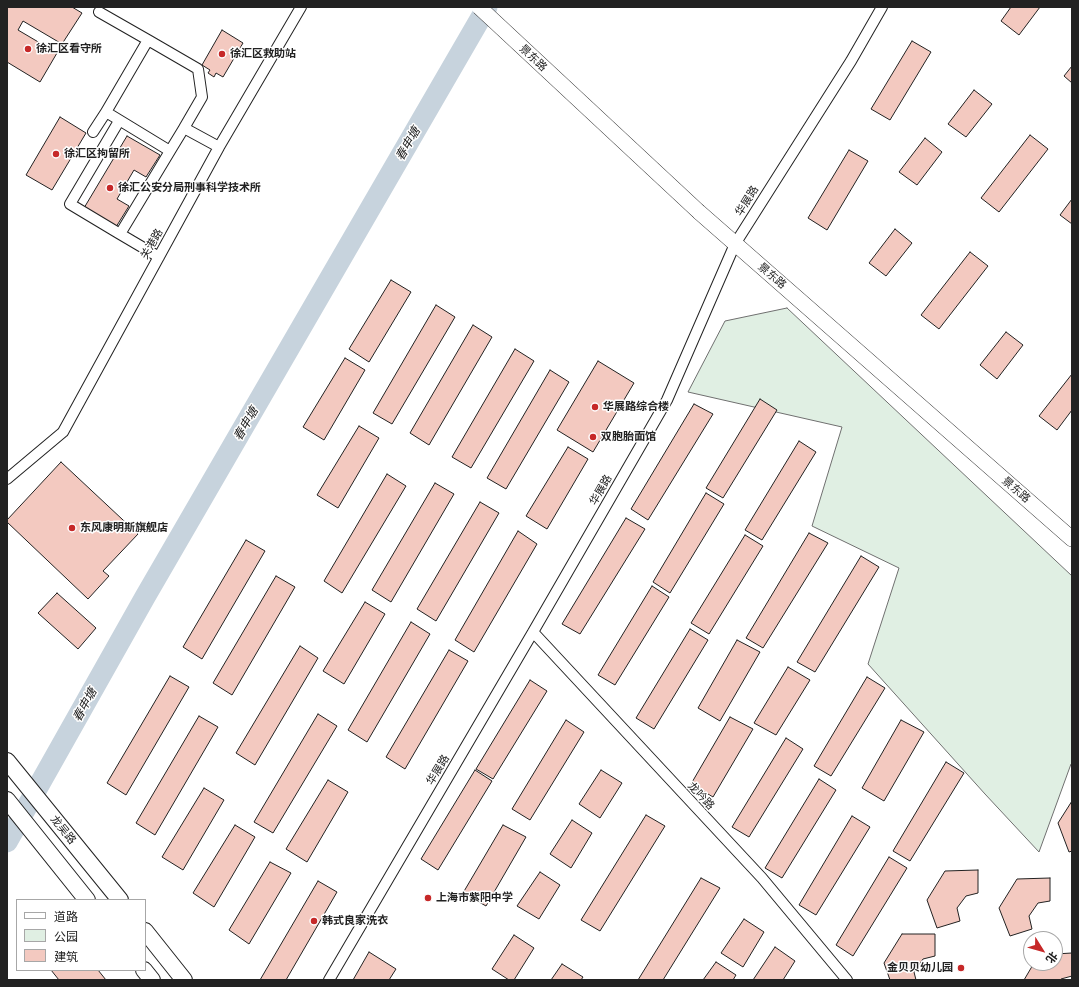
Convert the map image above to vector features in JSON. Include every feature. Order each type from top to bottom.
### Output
[{"type":"main road","name":"龙吴路","points":[[7,760],[119,899]]},
{"type":"main road","points":[[7,800],[84,896]]},
{"type":"main road","points":[[146,932],[184,980]]},
{"type":"main road","points":[[145,971],[152,980]]},
{"type":"street","name":"关港路","points":[[7,479],[63,432],[219,147],[301,7]]},
{"type":"street","name":"景东路","points":[[479,7],[699,212],[1072,539]]},
{"type":"street","name":"华展路","points":[[328,980],[533,632],[667,400],[735,244],[850,61],[882,7]]},
{"type":"street","points":[[99,12],[198,69],[202,97],[120,234]]},
{"type":"street","points":[[93,132],[148,40]]},
{"type":"street","points":[[106,112],[170,151]]},
{"type":"street","points":[[119,121],[70,204],[159,257]]},
{"type":"street","points":[[184,128],[219,147]]},
{"type":"street","name":"龙吟路","points":[[533,632],[762,878],[846,980]]},
{"type":"green space","points":[[787,308],[1072,576],[1072,764],[1039,852],[868,664],[899,568],[812,526],[842,427],[688,392],[725,321]]},
{"type":"building","name":"徐汇区看守所","points":[[7,7],[72,7],[82,13],[62,44],[23,21],[18,30],[57,53],[40,82],[7,62]]},
{"type":"building","points":[[1011,7],[1040,7],[1019,35],[1001,21]]},
{"type":"building","name":"徐汇区救助站","points":[[222,30],[243,43],[223,77],[216,73],[214,77],[208,73],[210,70],[202,65]]},
{"type":"building","points":[[912,41],[931,52],[890,120],[871,109]]},
{"type":"building","points":[[1072,66],[1072,83],[1064,76]]},
{"type":"building","points":[[974,90],[992,104],[966,137],[948,124]]},
{"type":"building","name":"徐汇区拘留所","points":[[60,117],[86,133],[52,190],[26,175]]},
{"type":"building","points":[[1030,135],[1048,149],[999,212],[981,198]]},
{"type":"building","name":"徐汇公安分局刑事科学技术所","points":[[127,136],[160,155],[146,177],[134,170],[117,199],[129,206],[116,227],[84,208]]},
{"type":"building","points":[[925,138],[942,152],[917,185],[899,172]]},
{"type":"building","points":[[849,150],[868,161],[827,230],[808,218]]},
{"type":"building","points":[[1072,199],[1072,224],[1060,215]]},
{"type":"building","points":[[895,229],[912,243],[886,276],[869,263]]},
{"type":"building","points":[[970,252],[988,266],[939,329],[921,315]]},
{"type":"building","points":[[391,280],[411,292],[369,362],[349,349]]},
{"type":"building","points":[[436,305],[455,317],[392,424],[373,413]]},
{"type":"building","points":[[473,325],[492,337],[429,445],[410,433]]},
{"type":"building","points":[[1006,332],[1023,345],[997,379],[980,365]]},
{"type":"building","points":[[515,349],[534,361],[471,468],[452,457]]},
{"type":"building","points":[[345,358],[365,370],[324,440],[303,427]]},
{"type":"building","name":"华展路综合楼","points":[[598,361],[634,383],[593,452],[557,430]]},
{"type":"building","points":[[550,370],[569,382],[506,489],[487,478]]},
{"type":"building","points":[[1072,374],[1072,410],[1057,430],[1039,416]]},
{"type":"building","points":[[760,399],[777,410],[723,498],[706,488]]},
{"type":"building","points":[[694,404],[713,414],[648,520],[631,509]]},
{"type":"building","points":[[359,426],[379,438],[338,508],[317,495]]},
{"type":"building","points":[[799,441],[816,452],[762,540],[745,530]]},
{"type":"building","points":[[568,447],[588,459],[547,529],[526,516]]},
{"type":"building","name":"东风康明斯旗舰店","points":[[61,462],[138,534],[103,571],[109,576],[88,599],[7,522],[7,520]]},
{"type":"building","points":[[387,474],[406,486],[342,593],[324,581]]},
{"type":"building","points":[[435,483],[454,494],[391,602],[372,590]]},
{"type":"building","points":[[706,493],[724,504],[670,593],[653,582]]},
{"type":"building","points":[[480,502],[499,513],[436,621],[417,609]]},
{"type":"building","points":[[626,518],[645,529],[580,634],[562,624]]},
{"type":"building","points":[[518,531],[537,544],[474,652],[455,640]]},
{"type":"building","points":[[809,533],[828,543],[763,648],[746,638]]},
{"type":"building","points":[[745,535],[763,546],[709,634],[691,623]]},
{"type":"building","points":[[246,540],[265,551],[202,659],[183,647]]},
{"type":"building","points":[[861,556],[879,567],[815,672],[797,662]]},
{"type":"building","points":[[276,576],[295,587],[232,695],[213,683]]},
{"type":"building","points":[[652,586],[669,597],[615,685],[598,675]]},
{"type":"building","points":[[57,593],[96,628],[78,649],[38,613]]},
{"type":"building","points":[[365,602],[385,614],[344,684],[323,671]]},
{"type":"building","points":[[411,622],[430,634],[367,742],[348,730]]},
{"type":"building","points":[[690,629],[708,640],[654,729],[636,718]]},
{"type":"building","points":[[737,640],[760,652],[720,721],[698,708]]},
{"type":"building","points":[[300,646],[318,658],[255,765],[236,753]]},
{"type":"building","points":[[449,650],[468,661],[405,769],[386,757]]},
{"type":"building","points":[[788,667],[810,680],[776,735],[754,723]]},
{"type":"building","points":[[170,676],[189,687],[126,795],[107,783]]},
{"type":"building","points":[[867,677],[885,688],[831,776],[814,766]]},
{"type":"building","points":[[530,680],[547,691],[493,779],[476,769]]},
{"type":"building","points":[[318,714],[337,726],[273,833],[254,822]]},
{"type":"building","points":[[199,716],[218,727],[155,835],[136,823]]},
{"type":"building","points":[[730,717],[753,729],[713,797],[691,784]]},
{"type":"building","points":[[566,720],[584,732],[530,820],[512,809]]},
{"type":"building","points":[[901,720],[924,732],[884,801],[862,788]]},
{"type":"building","points":[[786,738],[803,749],[749,837],[732,827]]},
{"type":"building","points":[[946,762],[964,773],[910,861],[893,851]]},
{"type":"building","points":[[475,770],[492,781],[438,870],[421,859]]},
{"type":"building","points":[[601,770],[622,783],[600,818],[579,804]]},
{"type":"building","points":[[819,779],[836,790],[782,878],[765,868]]},
{"type":"building","points":[[328,780],[348,792],[307,862],[286,849]]},
{"type":"building","points":[[204,788],[224,800],[183,870],[162,857]]},
{"type":"building","points":[[1072,801],[1072,851],[1069,852],[1058,823]]},
{"type":"building","points":[[646,815],[665,826],[600,931],[581,920]]},
{"type":"building","points":[[852,816],[870,827],[816,915],[799,905]]},
{"type":"building","points":[[572,820],[592,833],[571,868],[550,854]]},
{"type":"building","points":[[235,825],[255,837],[214,907],[193,893]]},
{"type":"building","points":[[503,825],[526,837],[486,906],[463,893]]},
{"type":"building","points":[[889,857],[907,868],[853,956],[836,945]]},
{"type":"building","points":[[270,862],[291,873],[249,944],[229,930]]},
{"type":"building","points":[[978,870],[978,893],[966,896],[957,908],[960,921],[937,928],[927,900],[945,871]]},
{"type":"building","points":[[540,872],[560,885],[539,919],[517,906]]},
{"type":"building","points":[[701,878],[720,888],[663,980],[638,980]]},
{"type":"building","points":[[1050,878],[1050,901],[1038,903],[1029,916],[1032,929],[1010,936],[999,908],[1017,879]]},
{"type":"building","points":[[318,881],[337,892],[286,980],[260,980]]},
{"type":"building","points":[[744,919],[764,932],[743,967],[721,953]]},
{"type":"building","points":[[902,934],[935,934],[935,956],[923,959],[914,972],[916,980],[890,980],[884,963]]},
{"type":"building","points":[[514,935],[534,948],[514,980],[509,980],[492,969]]},
{"type":"building","points":[[775,947],[795,961],[783,980],[753,980]]},
{"type":"building","points":[[369,952],[396,969],[389,980],[353,980]]},
{"type":"building","points":[[1072,953],[1072,976],[1060,980],[1024,980],[1029,971],[1063,971],[1063,954]]},
{"type":"building","points":[[716,962],[736,975],[733,980],[703,980]]},
{"type":"building","points":[[562,964],[583,977],[581,980],[551,980]]},
{"type":"building","points":[[52,971],[99,971],[106,980],[59,980]]},
{"type":"waterway","name":"春申塘","points":[[7,842],[145,597],[487,7]]},
{"type":"place","name":"徐汇区看守所","points":[[28,49]]},
{"type":"place","name":"徐汇区救助站","points":[[222,54]]},
{"type":"place","name":"徐汇区拘留所","points":[[56,154]]},
{"type":"place","name":"徐汇公安分局刑事科学技术所","points":[[110,188]]},
{"type":"place","name":"华展路综合楼","points":[[595,407]]},
{"type":"place","name":"双胞胎面馆","points":[[593,437]]},
{"type":"place","name":"东风康明斯旗舰店","points":[[72,528]]},
{"type":"place","name":"上海市紫阳中学","points":[[428,898]]},
{"type":"place","name":"韩式良家洗衣","points":[[314,921]]},
{"type":"place","name":"金贝贝幼儿园","points":[[961,968]]}]
